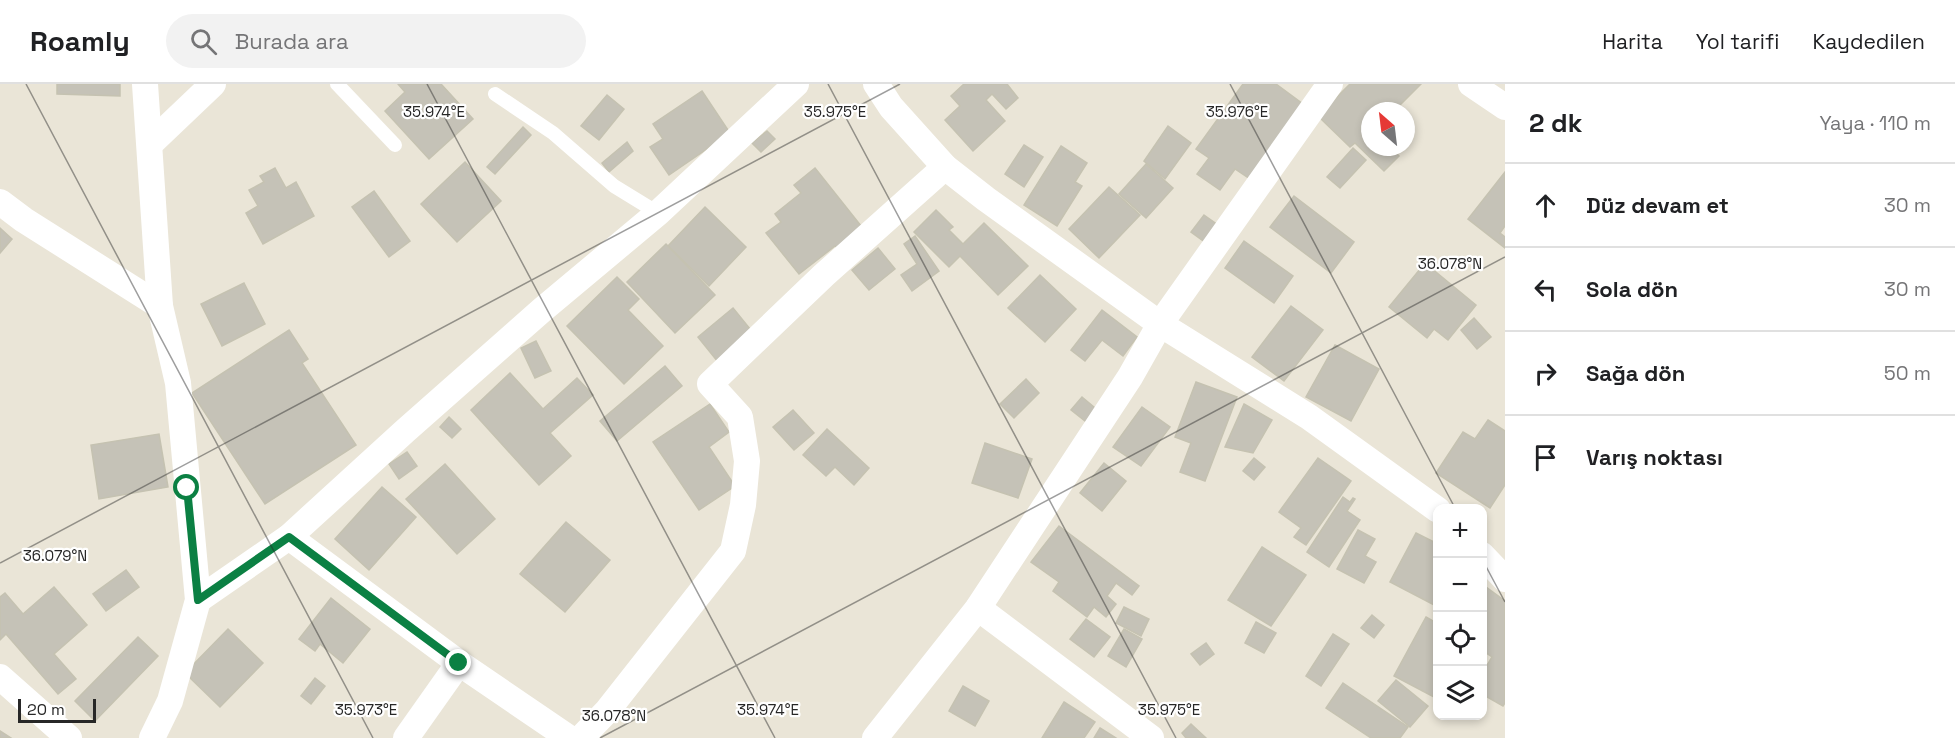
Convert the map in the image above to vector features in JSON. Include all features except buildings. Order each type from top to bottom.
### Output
[{"type":"street","points":[[145,84],[160,306],[178,383],[198,600],[170,700],[152,738]]},
{"type":"street","points":[[150,144],[213,84]]},
{"type":"street","points":[[198,600],[289,537],[533,317],[658,213],[796,84]]},
{"type":"street","points":[[876,84],[891,107],[945,167],[996,206],[1160,324],[1309,417],[1433,507]]},
{"type":"street","points":[[875,738],[978,608],[1130,377],[1160,324],[1330,84]]},
{"type":"street","points":[[1472,84],[1505,107]]},
{"type":"street","points":[[580,738],[607,711],[733,551],[743,505],[747,461],[740,417],[710,384],[824,275],[945,167]]},
{"type":"street","points":[[0,202],[24,220],[160,306]]},
{"type":"street","points":[[289,537],[459,663],[569,738]]},
{"type":"street","points":[[1485,558],[1505,579]]},
{"type":"street","points":[[978,608],[1151,738]]},
{"type":"street","points":[[406,738],[459,663]]},
{"type":"street","points":[[0,677],[69,738]]},
{"type":"lane","points":[[337,84],[395,145]]},
{"type":"lane","points":[[495,94],[553,133],[614,186],[658,213]]},
{"type":"route","points":[[187,488],[198,600],[289,537],[459,663]]}]
